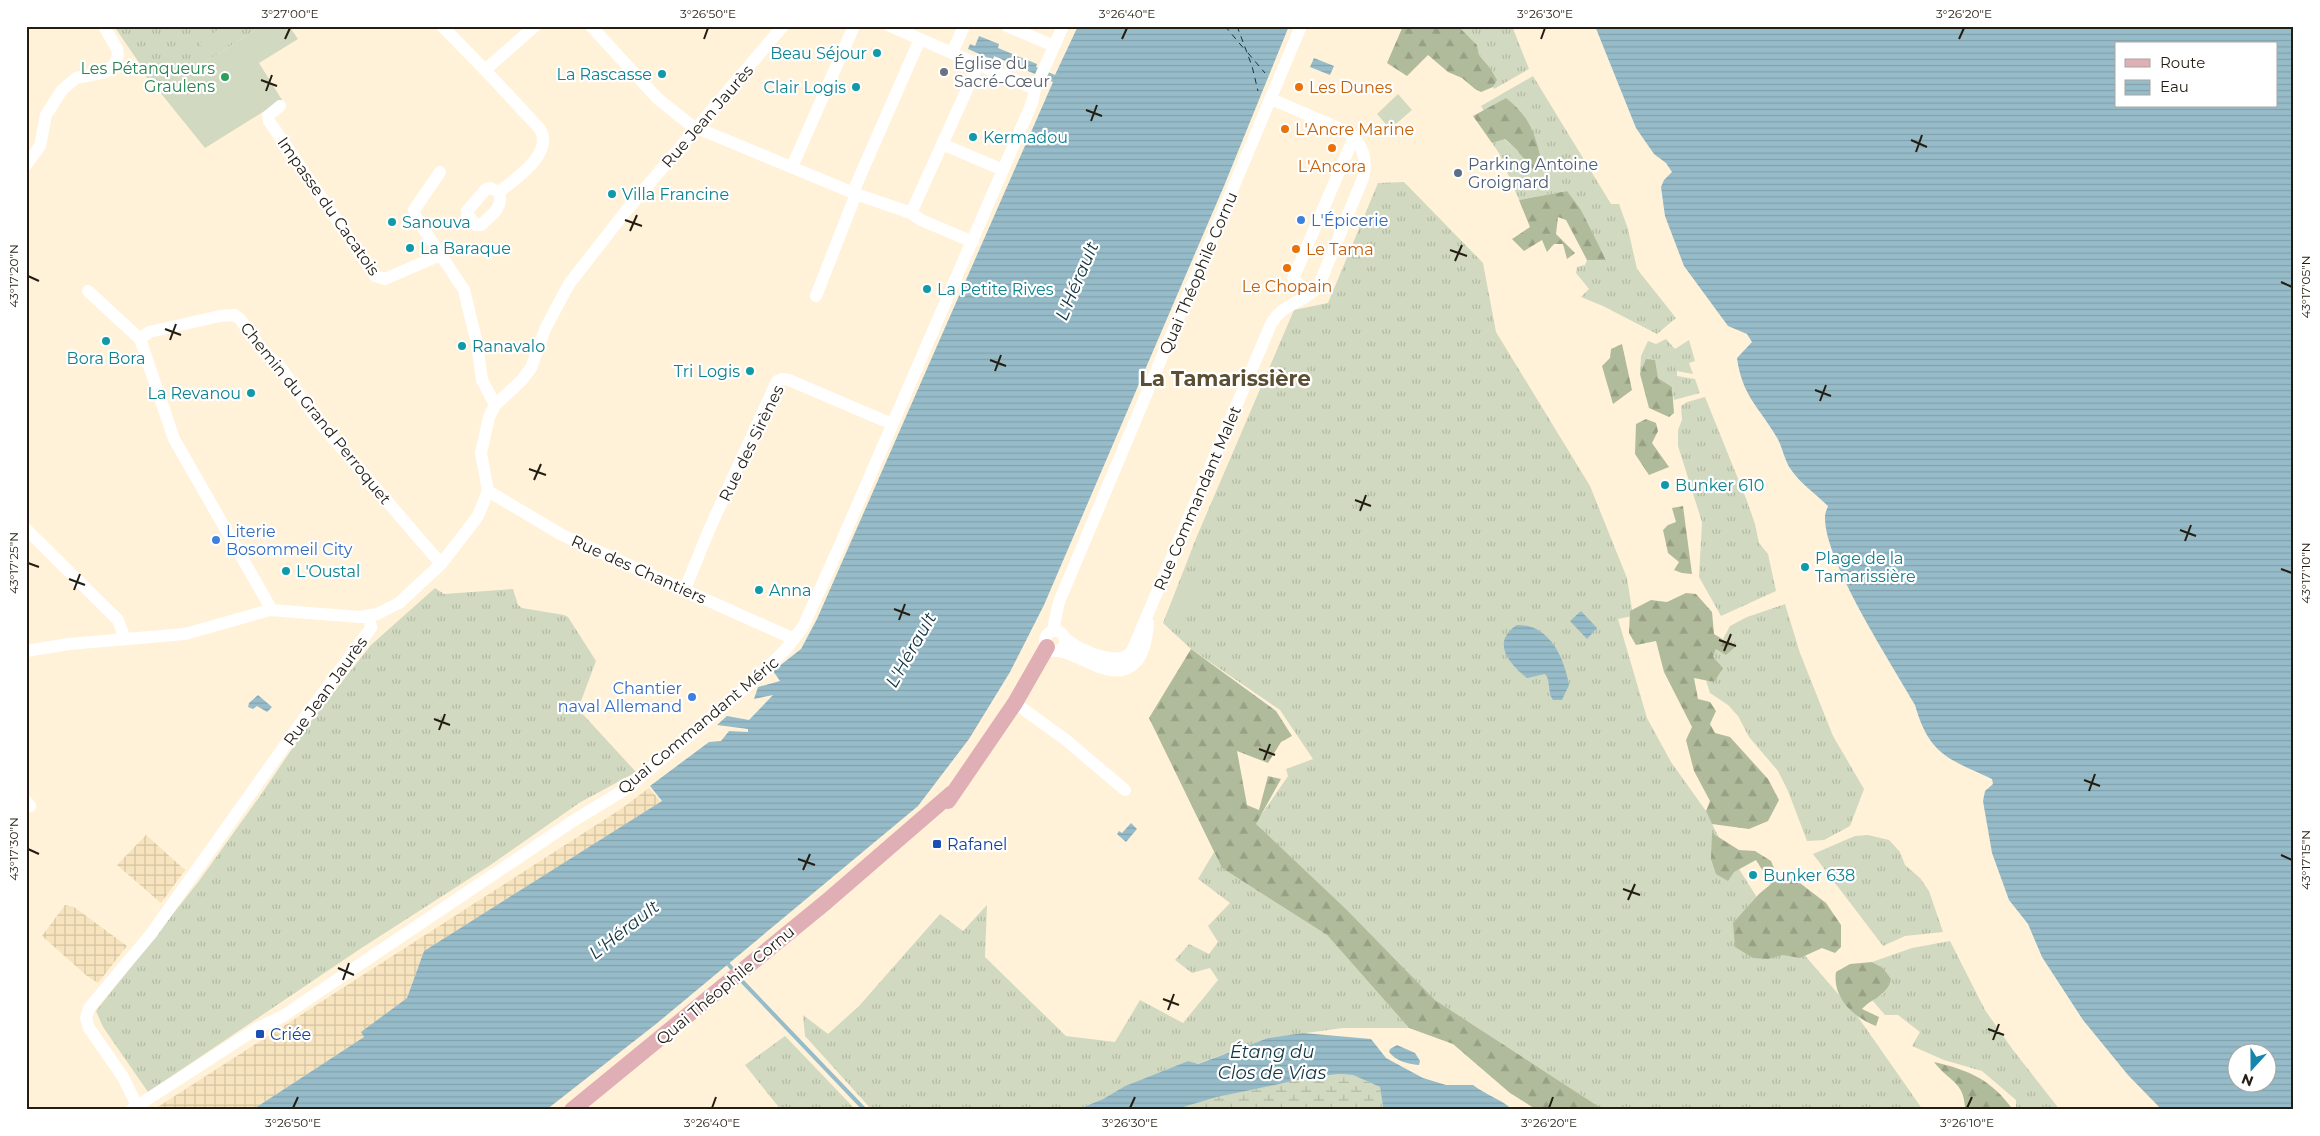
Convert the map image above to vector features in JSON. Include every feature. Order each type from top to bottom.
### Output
[{"type":"main road","name":"Quai Théophile Cornu","points":[[572,1110],[742,972],[877,858],[907,844],[916,836],[945,806],[952,793],[1053,649]]},
{"type":"street","points":[[26,165],[40,146],[46,115],[56,98],[76,78],[109,70],[118,55],[115,43],[104,26]]},
{"type":"street","points":[[442,26],[544,135],[542,151],[536,159],[499,192]]},
{"type":"street","points":[[485,70],[535,26]]},
{"type":"street","points":[[591,26],[662,104],[697,128],[854,193],[911,212],[920,220],[973,242]]},
{"type":"street","name":"Rue Jean Jaurès","points":[[134,1108],[123,1077],[89,1028],[86,1018],[89,1008],[150,934],[371,628],[368,615],[399,603],[441,564],[478,516],[488,491],[481,453],[489,417],[495,405],[521,381],[531,368],[552,313],[579,270],[626,211],[783,26]]},
{"type":"street","points":[[792,167],[854,26]]},
{"type":"street","points":[[890,26],[978,64],[1039,78]]},
{"type":"street","points":[[952,53],[964,26]]},
{"type":"street","points":[[1006,26],[1054,46]]},
{"type":"street","name":"Quai Commandant Méric","points":[[134,1108],[256,1029],[283,1016],[573,821],[629,787],[758,677],[794,639],[803,627],[820,590],[973,242],[1032,103],[1039,78],[1064,26]]},
{"type":"street","name":"Quai Théophile Cornu","points":[[1061,634],[1054,625],[1059,602],[1301,26]]},
{"type":"street","points":[[816,296],[854,193],[920,39]]},
{"type":"street","points":[[911,212],[978,64]]},
{"type":"street","points":[[1271,99],[1344,129],[1354,137],[1293,279],[1310,294]]},
{"type":"street","name":"Impasse du Cacatois","points":[[280,106],[270,112],[268,116],[269,121],[375,276],[385,279],[440,255]]},
{"type":"street","name":"Rue Commandant Malet","points":[[1061,634],[1104,658],[1122,659],[1132,651],[1271,324],[1282,309],[1310,294],[1319,285],[1366,167],[1366,159],[1354,137]]},
{"type":"street","points":[[942,144],[1003,170]]},
{"type":"street","points":[[440,172],[414,210],[415,216],[464,290],[477,344],[482,380],[495,405]]},
{"type":"street","points":[[88,291],[140,339],[174,439],[265,596],[270,610]]},
{"type":"street","name":"Chemin du Grand Perroquet","points":[[140,339],[149,332],[220,316],[234,315],[240,318],[264,352],[281,368],[319,422],[441,564]]},
{"type":"street","name":"Rue des Sirènes","points":[[685,589],[741,458],[779,380],[789,380],[892,424]]},
{"type":"street","name":"Rue des Chantiers","points":[[488,491],[562,534],[794,639]]},
{"type":"street","points":[[26,529],[118,620],[125,639]]},
{"type":"street","points":[[26,650],[185,634],[270,610],[351,617],[368,615]]},
{"type":"street","name":"Rue Commandant Malet","points":[[1053,649],[1101,667],[1124,669],[1133,666],[1142,655],[1147,635],[1148,616]]},
{"type":"street","points":[[1047,634],[1061,634],[1066,644],[1053,649],[1045,640],[1047,634]]},
{"type":"street","points":[[1016,702],[1066,740],[1125,790]]},
{"type":"shaded area","name":"Criée","points":[[649,788],[661,802],[424,951],[407,998],[362,1032],[364,1037],[252,1110],[153,1110],[621,809]]},
{"type":"shaded area","points":[[146,835],[185,870],[161,903],[117,865]]},
{"type":"shaded area","points":[[65,905],[74,907],[127,946],[98,983],[87,976],[42,936]]},
{"type":"green space","points":[[114,26],[262,26],[159,91],[139,69],[142,67]]},
{"type":"green space","points":[[223,26],[231,26],[239,38],[209,58],[199,43]]},
{"type":"green space","name":"Les Pétanqueurs Graulens","points":[[262,26],[289,26],[298,39],[259,63],[282,100],[205,148],[159,91]]},
{"type":"green space","points":[[1403,26],[1455,26],[1461,29],[1477,45],[1479,55],[1497,80],[1493,87],[1481,92],[1462,78],[1448,72],[1428,55],[1407,76],[1387,63]]},
{"type":"green space","points":[[1455,26],[1512,26],[1529,69],[1494,89],[1496,80],[1490,68],[1479,55],[1477,45],[1461,29]]},
{"type":"green space","points":[[1533,76],[1611,204],[1619,204],[1628,229],[1637,269],[1676,318],[1657,334],[1603,306],[1581,297],[1589,289],[1576,273],[1577,267],[1585,265],[1587,260],[1606,259],[1567,191],[1519,200],[1499,153],[1492,143],[1504,139],[1517,150],[1534,170],[1506,98],[1484,111],[1481,106]]},
{"type":"green space","points":[[1398,94],[1412,110],[1390,129],[1377,114]]},
{"type":"green space","points":[[1506,98],[1527,120],[1534,135],[1542,164],[1533,170],[1517,150],[1505,139],[1492,143],[1473,116]]},
{"type":"green space","name":"La Tamarissière","points":[[1404,182],[1483,263],[1496,332],[1590,486],[1627,578],[1633,616],[1618,619],[1647,718],[1671,762],[1706,811],[1717,834],[1763,907],[1858,1017],[1923,1110],[1604,1110],[1435,1000],[1346,909],[1255,824],[1288,776],[1286,769],[1313,759],[1280,710],[1191,649],[1163,623],[1197,536],[1294,310],[1328,303],[1378,183]]},
{"type":"green space","points":[[1567,191],[1581,210],[1606,260],[1587,260],[1566,220],[1558,217],[1556,234],[1575,253],[1567,259],[1563,244],[1554,244],[1547,252],[1542,240],[1524,251],[1512,239],[1530,227],[1519,200]]},
{"type":"green space","points":[[1666,339],[1675,349],[1689,340],[1695,361],[1689,363],[1693,374],[1677,371],[1677,376],[1695,379],[1700,393],[1674,400],[1672,387],[1658,378],[1640,374],[1641,356],[1648,341],[1656,344]]},
{"type":"green space","points":[[1622,344],[1632,390],[1613,404],[1602,366],[1610,358],[1611,349]]},
{"type":"green space","points":[[1646,359],[1655,360],[1658,378],[1672,387],[1674,413],[1669,417],[1649,408],[1640,374]]},
{"type":"green space","points":[[1705,397],[1747,501],[1759,543],[1768,554],[1776,591],[1721,616],[1699,577],[1702,522],[1678,446],[1678,430],[1682,420],[1681,406],[1687,402]]},
{"type":"green space","points":[[1646,419],[1656,423],[1658,431],[1652,443],[1669,467],[1649,475],[1635,454],[1636,424]]},
{"type":"green space","points":[[1683,506],[1692,574],[1674,570],[1679,562],[1668,553],[1663,530],[1668,525],[1676,522],[1672,508]]},
{"type":"green space","points":[[1183,577],[1201,585],[1183,624],[1166,616]]},
{"type":"green space","points":[[435,588],[444,594],[513,589],[518,605],[522,608],[568,617],[596,661],[578,709],[636,772],[579,803],[489,866],[360,949],[148,1092],[103,1027],[96,1011],[199,881],[311,721],[371,645]]},
{"type":"green space","points":[[1686,593],[1696,594],[1712,612],[1714,634],[1735,647],[1726,655],[1716,649],[1713,657],[1723,668],[1714,682],[1694,678],[1698,699],[1710,702],[1716,711],[1710,724],[1715,733],[1730,737],[1768,779],[1779,800],[1768,821],[1749,829],[1712,824],[1706,811],[1710,801],[1694,771],[1686,740],[1692,727],[1664,672],[1656,641],[1636,645],[1629,633],[1630,611],[1651,600],[1667,602]]},
{"type":"green space","points":[[1785,604],[1800,653],[1833,736],[1864,789],[1850,826],[1824,840],[1807,841],[1788,791],[1778,771],[1749,737],[1738,716],[1728,705],[1710,693],[1706,680],[1714,682],[1713,657],[1716,649],[1735,646],[1723,639],[1730,626],[1747,617]]},
{"type":"green space","points":[[1191,649],[1276,711],[1292,736],[1281,742],[1268,763],[1237,751],[1247,805],[1259,810],[1268,776],[1281,779],[1256,824],[1346,909],[1435,1000],[1604,1110],[1537,1110],[1510,1093],[1453,1044],[1409,1028],[1327,935],[1222,868],[1149,718]]},
{"type":"green space","points":[[1712,833],[1739,850],[1755,851],[1771,861],[1778,877],[1796,880],[1826,903],[1841,925],[1841,947],[1835,953],[1822,948],[1800,958],[1783,955],[1768,959],[1753,958],[1735,947],[1733,923],[1759,894],[1771,884],[1756,860],[1734,872],[1728,881],[1716,874],[1711,859]]},
{"type":"green space","points":[[1868,835],[1889,840],[1900,852],[1905,865],[1920,878],[1929,891],[1943,932],[1905,936],[1883,946],[1813,854],[1855,836]]},
{"type":"green space","points":[[1214,852],[1222,868],[1327,935],[1409,1028],[1343,1028],[1268,1038],[1197,1064],[1188,1061],[1125,1086],[1103,1099],[1075,1110],[872,1110],[805,1036],[803,1015],[828,1034],[859,1006],[940,914],[963,931],[987,905],[985,957],[1066,1036],[1115,1042],[1140,1000],[1183,1023],[1218,980],[1210,968],[1192,973],[1175,960],[1189,944],[1209,954],[1218,942],[1208,926],[1230,903],[1198,879]]},
{"type":"green space","points":[[1950,941],[1985,1010],[2013,1050],[2060,1110],[2016,1110],[2016,1100],[1982,1071],[1944,1060],[1912,1046],[1920,1032],[1898,1015],[1885,1015],[1871,999],[1879,997],[1884,993],[1890,979],[1883,968],[1872,962],[1912,948]]},
{"type":"green space","points":[[1872,962],[1883,968],[1891,979],[1886,990],[1862,1009],[1879,1017],[1876,1026],[1860,1018],[1846,1005],[1837,990],[1836,981],[1836,972],[1850,964]]},
{"type":"green space","points":[[785,1036],[856,1110],[781,1110],[745,1065]]},
{"type":"green space","points":[[1934,1062],[1979,1078],[1997,1091],[2013,1110],[1967,1110],[1962,1092]]},
{"type":"green space","points":[[1339,1074],[1353,1075],[1380,1087],[1383,1107],[1393,1110],[1173,1110],[1234,1093]]},
{"type":"water","name":"L'Hérault","points":[[1078,26],[1289,26],[1224,186],[1044,605],[1010,672],[969,739],[918,806],[656,1024],[546,1110],[252,1110],[364,1037],[361,1032],[407,998],[424,951],[662,801],[650,786],[709,742],[721,741],[729,731],[748,732],[748,729],[717,725],[727,716],[749,720],[773,695],[754,699],[758,687],[780,681],[773,671],[801,649],[817,619],[1053,82],[994,56],[993,60],[968,49],[970,44],[975,46],[979,36],[999,44],[998,48],[1037,64],[1036,67],[1055,75]]},
{"type":"water","points":[[1595,26],[2294,26],[2294,1110],[2162,1110],[2128,1075],[2083,1020],[2042,957],[2028,924],[2009,900],[1992,853],[1983,801],[1985,791],[1993,784],[1992,779],[1952,760],[1934,745],[1927,735],[1915,705],[1861,612],[1835,559],[1825,517],[1828,506],[1792,471],[1776,436],[1747,391],[1739,371],[1737,358],[1752,342],[1747,334],[1728,326],[1684,266],[1665,216],[1661,187],[1664,180],[1672,172],[1666,163],[1654,154],[1636,128]]},
{"type":"water","points":[[1314,58],[1334,66],[1330,75],[1310,67]]},
{"type":"water","points":[[1581,611],[1597,628],[1587,639],[1570,621]]},
{"type":"water","points":[[1517,625],[1528,626],[1538,630],[1546,636],[1559,653],[1569,685],[1562,700],[1553,700],[1545,674],[1527,678],[1509,659],[1505,652],[1505,638]]},
{"type":"water","points":[[258,695],[272,707],[267,712],[257,706],[253,709],[248,707],[249,703]]},
{"type":"water","points":[[1131,823],[1137,829],[1126,842],[1117,834],[1119,831],[1122,833]]},
{"type":"water","name":"Étang du Clos de Vias","points":[[1303,1033],[1371,1039],[1386,1058],[1423,1078],[1446,1085],[1473,1085],[1513,1110],[1393,1110],[1383,1107],[1380,1087],[1353,1075],[1339,1074],[1308,1078],[1217,1097],[1173,1110],[1076,1110],[1103,1099],[1125,1086],[1188,1061],[1198,1064],[1268,1038]]},
{"type":"water","points":[[1397,1045],[1415,1053],[1420,1061],[1419,1065],[1402,1062],[1395,1058],[1389,1052],[1390,1049]]},
{"type":"waterway","points":[[728,964],[735,972]]},
{"type":"waterway","points":[[739,978],[865,1110]]},
{"type":"ferry route","points":[[1225,26],[1245,50]]},
{"type":"ferry route","points":[[1237,26],[1252,66],[1258,91]]},
{"type":"ferry route","points":[[1248,53],[1265,73]]},
{"type":"place","name":"Beau Séjour","points":[[877,53]]},
{"type":"place","name":"Église du Sacré-Cœur","points":[[944,72]]},
{"type":"place","name":"La Rascasse","points":[[662,74]]},
{"type":"place","name":"Les Pétanqueurs Graulens","points":[[225,77]]},
{"type":"place","name":"Clair Logis","points":[[856,87]]},
{"type":"place","name":"Les Dunes","points":[[1299,87]]},
{"type":"place","name":"L'Ancre Marine","points":[[1285,129]]},
{"type":"place","name":"Kermadou","points":[[973,137]]},
{"type":"place","name":"L'Ancora","points":[[1332,148]]},
{"type":"place","name":"Parking Antoine Groignard","points":[[1458,173]]},
{"type":"place","name":"Villa Francine","points":[[612,194]]},
{"type":"place","name":"L'Épicerie","points":[[1301,220]]},
{"type":"place","name":"Sanouva","points":[[392,222]]},
{"type":"place","name":"La Baraque","points":[[410,248]]},
{"type":"place","name":"Le Tama","points":[[1296,249]]},
{"type":"place","name":"Le Chopain","points":[[1287,268]]},
{"type":"place","name":"La Petite Rives","points":[[927,289]]},
{"type":"place","name":"Bora Bora","points":[[106,341]]},
{"type":"place","name":"Ranavalo","points":[[462,346]]},
{"type":"place","name":"Tri Logis","points":[[750,371]]},
{"type":"place","name":"La Revanou","points":[[251,393]]},
{"type":"place","name":"Bunker 610","points":[[1665,485]]},
{"type":"place","name":"Literie Bosommeil City","points":[[216,540]]},
{"type":"place","name":"Plage de la Tamarissière","points":[[1805,567]]},
{"type":"place","name":"L'Oustal","points":[[286,571]]},
{"type":"place","name":"Anna","points":[[759,590]]},
{"type":"place","name":"Chantier naval Allemand","points":[[692,697]]},
{"type":"place","name":"Rafanel","points":[[937,844]]},
{"type":"place","name":"Bunker 638","points":[[1753,875]]},
{"type":"place","name":"Criée","points":[[260,1034]]},
{"type":"district","name":"La Tamarissière","points":[[1225,379]]}]
